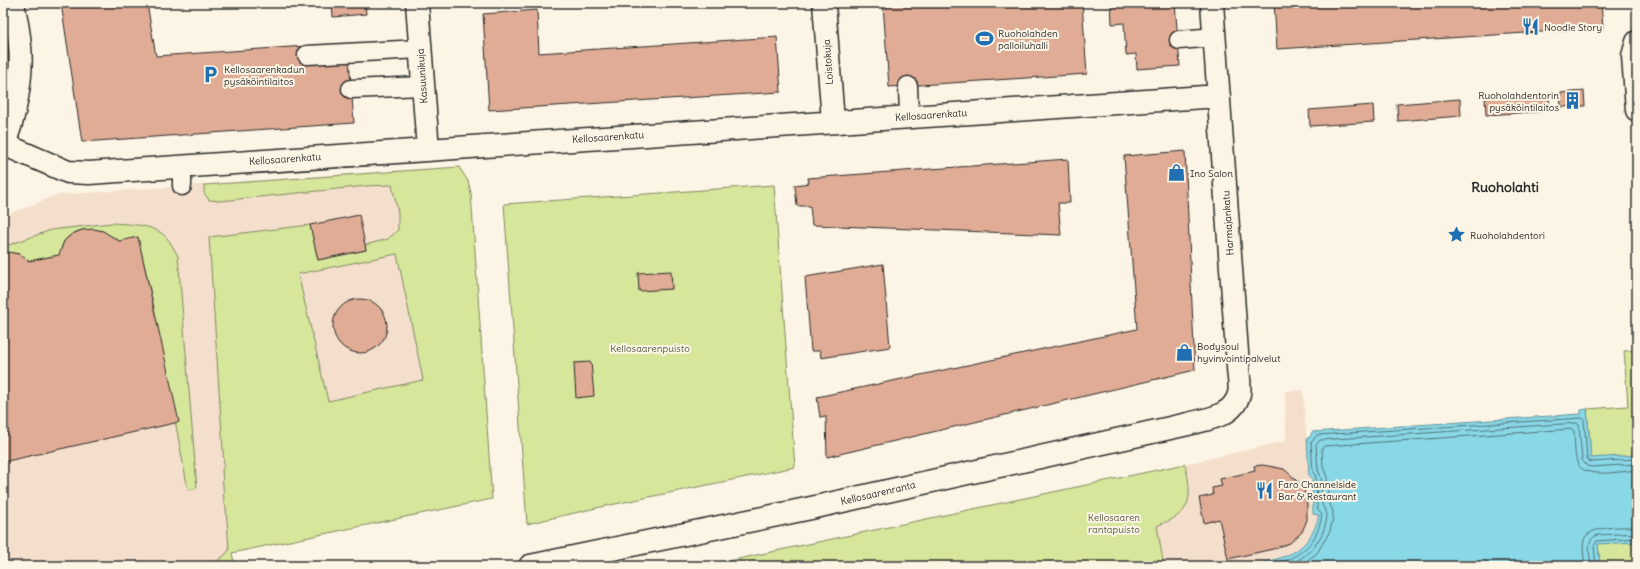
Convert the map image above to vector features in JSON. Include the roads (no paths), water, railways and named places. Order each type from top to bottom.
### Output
[{"type":"street","points":[[3,145],[12,118],[18,90],[20,47],[13,3]]},
{"type":"street","name":"Kasuunikuja","points":[[417,3],[428,150]]},
{"type":"street","name":"Loistokuja","points":[[824,3],[833,122]]},
{"type":"street","name":"Harmajankatu","points":[[1212,3],[1239,393],[1233,408],[1226,414]]},
{"type":"street","points":[[1636,51],[1637,110]]},
{"type":"street","name":"Kellosaarenkatu","points":[[3,145],[68,172],[182,176],[428,150],[1219,96]]},
{"type":"street","name":"Kellosaarenranta","points":[[530,566],[811,508],[1188,424],[1226,414]]},
{"type":"lane","points":[[1179,40],[1215,37]]},
{"type":"lane","points":[[307,55],[420,49]]},
{"type":"lane","points":[[351,89],[423,86]]},
{"type":"lane","points":[[908,86],[909,117]]},
{"type":"water","points":[[1587,409],[1591,458],[1637,455],[1637,542],[1598,544],[1600,566],[1247,566],[1283,557],[1293,552],[1309,539],[1315,528],[1319,515],[1313,514],[1312,477],[1309,477],[1307,438],[1310,437],[1312,432],[1581,414],[1581,410]]},
{"type":"place","name":"Noodle Story","points":[[1531,27]]},
{"type":"place","name":"Ruoholahden palloiluhalli","points":[[985,39]]},
{"type":"place","name":"Kellosaarenkadun pysäköintilaitos","points":[[211,75]]},
{"type":"place","name":"Ruoholahdentorin pysäköintilaitos","points":[[1572,101]]},
{"type":"place","name":"Ino Salon","points":[[1177,173]]},
{"type":"place","name":"Ruoholahdentori","points":[[1457,235]]},
{"type":"place","name":"Bodysoul hyvinvointipalvelut","points":[[1184,352]]},
{"type":"place","name":"Faro Channelside Bar & Restaurant","points":[[1265,490]]},
{"type":"district","name":"Ruoholahti","points":[[1505,187]]},
{"type":"park label","name":"Kellosaarenpuisto","points":[[650,348]]},
{"type":"park label","name":"Kellosaaren rantapuisto","points":[[1114,522]]}]
